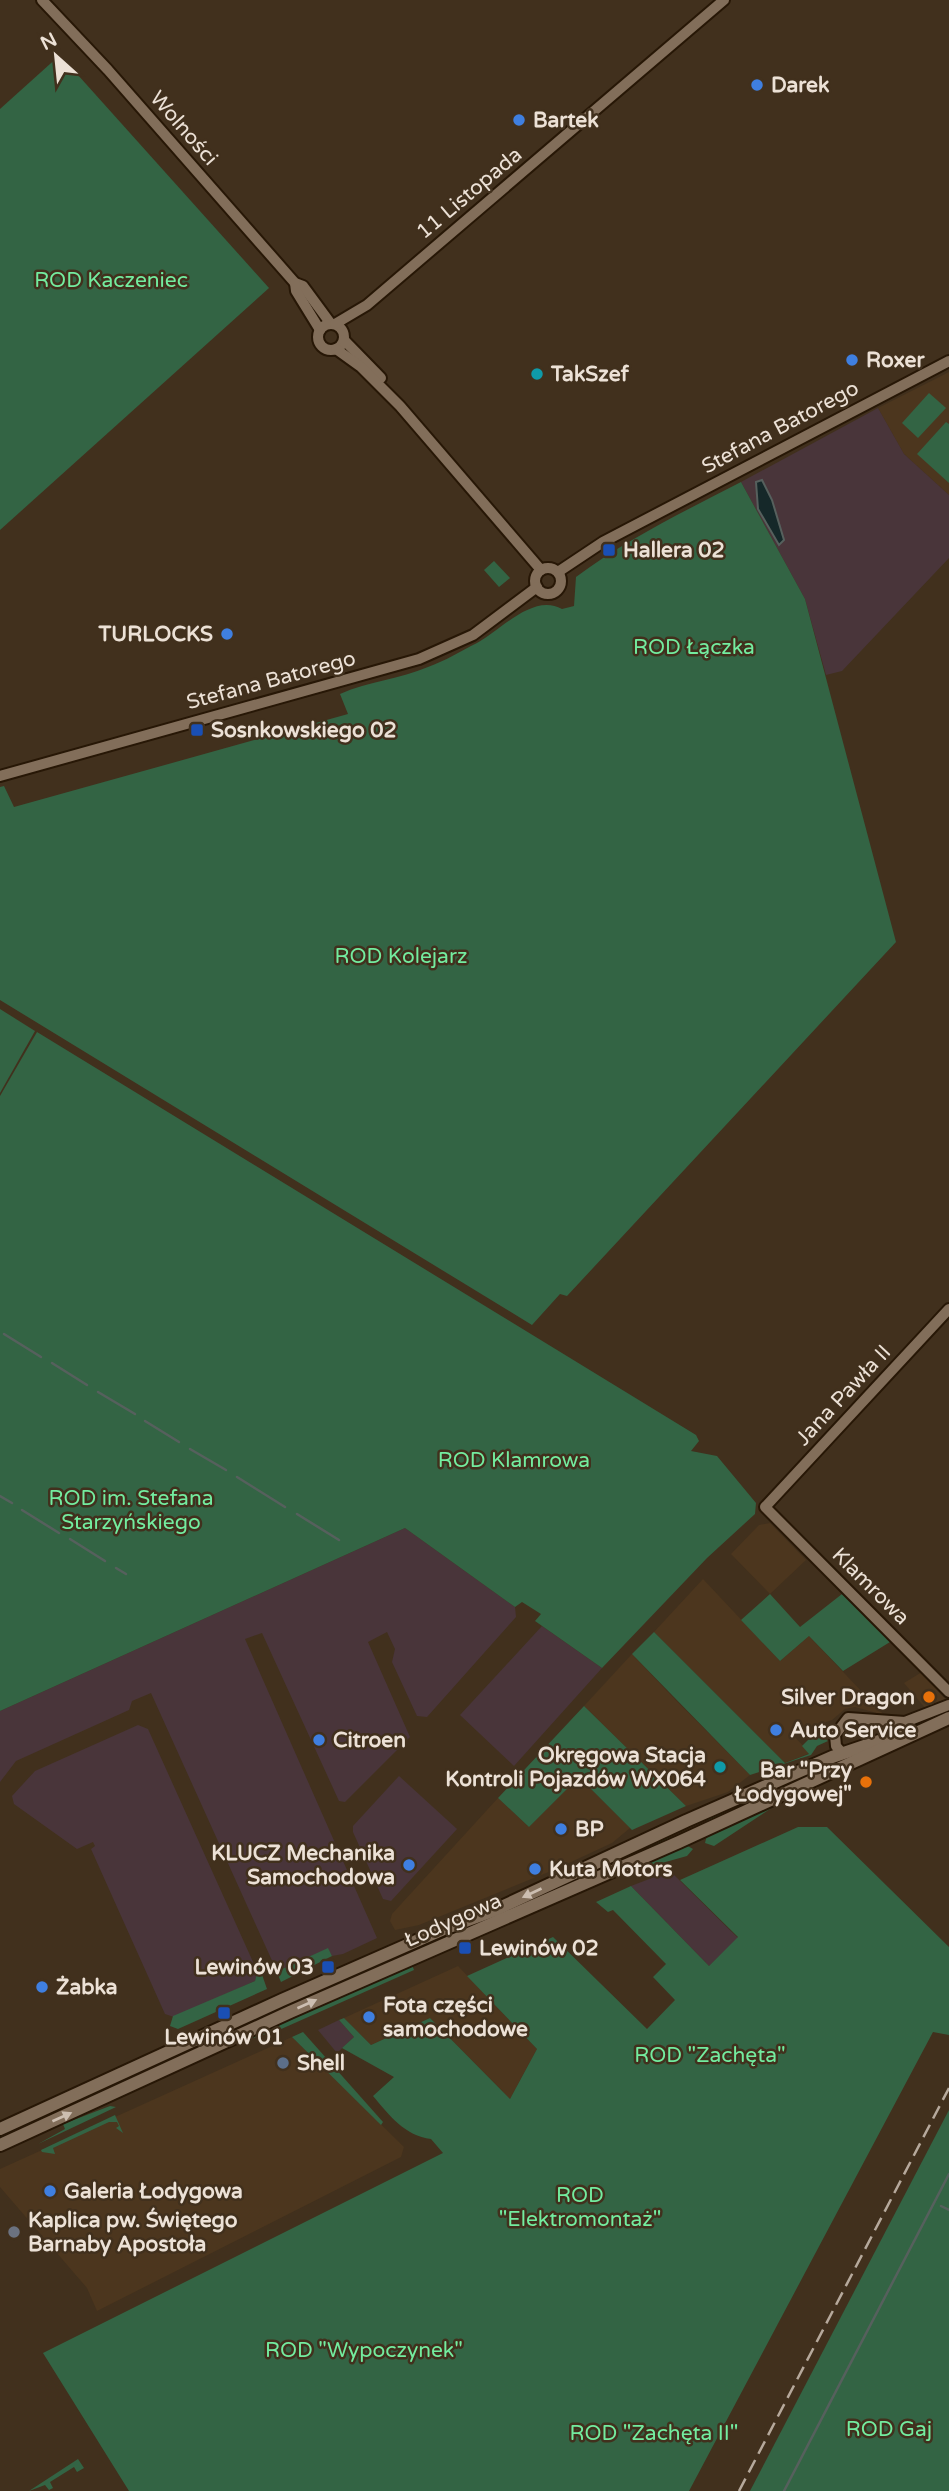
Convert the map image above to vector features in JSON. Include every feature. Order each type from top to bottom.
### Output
[{"type":"main road","name":"Łodygowa","points":[[0,2129],[391,1952],[495,1910],[681,1823],[949,1718]]},
{"type":"main road","name":"Łodygowa","points":[[0,2145],[372,1975],[667,1848],[843,1759]]},
{"type":"main road","points":[[372,1975],[389,1960],[391,1952]]},
{"type":"street","name":"Wolności","points":[[42,0],[108,70],[295,282],[303,286],[333,324],[341,341],[329,349],[321,345],[320,330],[296,291],[295,282]]},
{"type":"street","name":"11 Listopada","points":[[320,330],[367,305],[724,0]]},
{"type":"street","name":"11 Listopada","points":[[341,341],[367,305]]},
{"type":"street","points":[[341,341],[373,368],[400,407],[541,570]]},
{"type":"street","name":"Stefana Batorego","points":[[558,572],[603,542],[949,361]]},
{"type":"street","points":[[550,568],[558,572],[560,584],[554,592],[545,593],[537,587],[535,578],[541,570],[550,568]]},
{"type":"street","name":"Stefana Batorego","points":[[0,776],[419,659],[473,635],[537,587]]},
{"type":"street","name":"Jana Pawła II","points":[[765,1507],[949,1309]]},
{"type":"street","name":"Klamrowa","points":[[765,1507],[949,1692]]},
{"type":"street","points":[[843,1759],[835,1741],[842,1722],[851,1717],[905,1721],[949,1705]]},
{"type":"shaded area","points":[[949,372],[949,495],[904,454],[878,408]]},
{"type":"shaded area","points":[[878,408],[904,454],[949,495],[949,558],[842,671],[826,675],[805,599],[741,482]]},
{"type":"shaded area","points":[[770,1523],[806,1560],[770,1594],[731,1554],[759,1525]]},
{"type":"shaded area","points":[[405,1528],[515,1607],[516,1617],[427,1717],[417,1716],[392,1662],[395,1649],[387,1632],[368,1642],[410,1737],[345,1802],[339,1801],[262,1633],[245,1639],[377,1938],[343,1954],[332,1956],[328,1949],[282,1969],[274,1965],[151,1693],[132,1701],[129,1710],[16,1761],[0,1782],[0,1711]]},
{"type":"shaded area","points":[[703,1579],[780,1661],[809,1636],[884,1715],[855,1707],[845,1709],[832,1720],[802,1731],[795,1727],[790,1732],[810,1753],[785,1763],[654,1632]]},
{"type":"shaded area","points":[[542,1626],[602,1668],[514,1766],[460,1715]]},
{"type":"shaded area","points":[[632,1654],[750,1775],[728,1792],[686,1806],[584,1706]]},
{"type":"shaded area","points":[[922,1672],[945,1699],[926,1709],[904,1683]]},
{"type":"shaded area","points":[[138,1725],[148,1729],[258,1973],[255,1981],[174,2017],[165,2014],[91,1849],[95,1846],[93,1842],[77,1849],[14,1804],[12,1796],[35,1771]]},
{"type":"shaded area","points":[[399,1776],[457,1829],[391,1901],[383,1899],[353,1832],[353,1826]]},
{"type":"shaded area","points":[[579,1777],[630,1828],[612,1843],[556,1869],[419,1925],[395,1930],[390,1921],[392,1914],[498,1798],[529,1827]]},
{"type":"shaded area","points":[[670,1871],[738,1938],[709,1966],[631,1886]]},
{"type":"shaded area","points":[[458,1966],[537,2049],[510,2099],[430,2018],[371,2045],[344,2018]]},
{"type":"shaded area","points":[[339,2020],[354,2037],[337,2053],[318,2030]]},
{"type":"shaded area","points":[[292,2037],[404,2147],[401,2157],[97,2311],[87,2288],[0,2187],[0,2169]]},
{"type":"green space","name":"ROD Kaczeniec","points":[[60,55],[269,288],[0,530],[0,109]]},
{"type":"green space","points":[[929,393],[946,408],[918,438],[902,423]]},
{"type":"green space","points":[[946,422],[949,424],[949,483],[917,454]]},
{"type":"green space","name":"ROD Kolejarz","points":[[741,482],[805,599],[896,942],[567,1296],[560,1294],[532,1325],[0,1000],[0,787],[4,786],[14,807],[348,714],[340,694],[441,662],[477,643],[529,609],[551,605],[562,609],[574,606],[576,577],[635,538]]},
{"type":"green space","points":[[494,561],[510,578],[499,587],[484,570]]},
{"type":"green space","points":[[0,1009],[35,1031],[0,1093]]},
{"type":"green space","name":"ROD Klamrowa","points":[[37,1032],[696,1435],[699,1441],[691,1451],[717,1456],[756,1503],[755,1514],[707,1558],[602,1668],[535,1621],[541,1614],[522,1602],[515,1607],[405,1528],[0,1711],[0,1096]]},
{"type":"green space","points":[[770,1594],[800,1627],[842,1594],[890,1642],[843,1671],[809,1636],[780,1661],[741,1620]]},
{"type":"green space","points":[[654,1632],[785,1763],[809,1754],[802,1746],[810,1738],[822,1736],[828,1741],[817,1746],[811,1755],[750,1775],[632,1654]]},
{"type":"green space","points":[[584,1706],[686,1806],[632,1830],[579,1777],[529,1827],[498,1798]]},
{"type":"green space","points":[[863,1763],[864,1765],[776,1805],[714,1846],[705,1843],[707,1835]]},
{"type":"green space","points":[[822,1765],[824,1769],[708,1823],[707,1819]]},
{"type":"green space","points":[[798,1827],[827,1827],[949,1947],[949,2035],[933,2032],[689,2491],[129,2491],[43,2353],[443,2153],[431,2139],[413,2134],[398,2124],[373,2096],[394,2077],[342,2048],[354,2037],[339,2020],[344,2018],[371,2045],[430,2018],[510,2099],[537,2049],[467,1976],[553,1937],[647,2029],[675,2000],[653,1977],[666,1964],[613,1910],[608,1912],[596,1902],[631,1886],[709,1966],[738,1937],[680,1880]]},
{"type":"green space","points":[[669,1837],[671,1840],[417,1951],[414,1947],[493,1915]]},
{"type":"green space","points":[[686,1845],[693,1849],[687,1856],[619,1875],[488,1933]]},
{"type":"green space","points":[[328,1948],[332,1956],[281,1982],[278,1975],[282,1969]]},
{"type":"green space","points":[[258,1963],[267,1989],[178,2029],[170,2026],[173,2016],[255,1981],[257,1973],[253,1964]]},
{"type":"green space","points":[[372,1965],[201,2049],[198,2043]]},
{"type":"green space","points":[[412,1965],[414,1970],[279,2030],[244,2041]]},
{"type":"green space","points":[[303,2032],[383,2122],[381,2125],[292,2037]]},
{"type":"green space","points":[[110,2106],[116,2107],[38,2144],[65,2129],[63,2124]]},
{"type":"green space","name":"ROD Gaj","points":[[949,2110],[949,2491],[750,2491]]},
{"type":"green space","points":[[115,2115],[123,2133],[116,2128],[119,2126],[117,2122],[109,2122],[53,2148],[55,2154],[41,2150]]},
{"type":"green space","points":[[78,2459],[84,2468],[77,2472],[74,2467],[50,2482],[53,2488],[49,2490],[45,2485],[29,2491]]},
{"type":"water","points":[[762,480],[772,500],[784,540],[779,545],[758,509],[756,482]]},
{"type":"waterway","points":[[4,1334],[41,1357]]},
{"type":"waterway","points":[[52,1363],[87,1385]]},
{"type":"waterway","points":[[98,1392],[135,1414]]},
{"type":"waterway","points":[[145,1421],[179,1442]]},
{"type":"waterway","points":[[190,1449],[226,1470]]},
{"type":"waterway","points":[[237,1477],[285,1507]]},
{"type":"waterway","points":[[0,1496],[12,1503]]},
{"type":"waterway","points":[[22,1510],[59,1533]]},
{"type":"waterway","points":[[297,1514],[339,1540]]},
{"type":"waterway","points":[[70,1539],[105,1561]]},
{"type":"waterway","points":[[116,1568],[126,1574]]},
{"type":"waterway","points":[[784,2491],[949,2174]]},
{"type":"waterway","points":[[941,2206],[949,2210]]},
{"type":"railway","points":[[739,2491],[949,2088]]},
{"type":"place","name":"Darek","points":[[757,85]]},
{"type":"place","name":"Bartek","points":[[519,120]]},
{"type":"place","name":"Roxer","points":[[852,360]]},
{"type":"place","name":"TakSzef","points":[[537,374]]},
{"type":"place","name":"Hallera 02","points":[[609,550]]},
{"type":"place","name":"TURLOCKS","points":[[227,634]]},
{"type":"place","name":"Sosnkowskiego 02","points":[[197,730]]},
{"type":"place","name":"Silver Dragon","points":[[929,1697]]},
{"type":"place","name":"Auto Service","points":[[776,1730]]},
{"type":"place","name":"Citroen","points":[[319,1740]]},
{"type":"place","name":"Okręgowa Stacja Kontroli Pojazdów WX064","points":[[720,1767]]},
{"type":"place","name":"Bar \"Przy Łodygowej\"","points":[[866,1782]]},
{"type":"place","name":"BP","points":[[561,1829]]},
{"type":"place","name":"KLUCZ Mechanika Samochodowa","points":[[409,1865]]},
{"type":"place","name":"Kuta Motors","points":[[535,1869]]},
{"type":"place","name":"Lewinów 02","points":[[465,1948]]},
{"type":"place","name":"Lewinów 03","points":[[328,1967]]},
{"type":"place","name":"Żabka","points":[[42,1987]]},
{"type":"place","name":"Lewinów 01","points":[[224,2013]]},
{"type":"place","name":"Fota części samochodowe","points":[[369,2017]]},
{"type":"place","name":"Shell","points":[[283,2063]]},
{"type":"place","name":"Galeria Łodygowa","points":[[50,2191]]},
{"type":"place","name":"Kaplica pw. Świętego Barnaby Apostoła","points":[[14,2232]]},
{"type":"park label","name":"ROD Łączka","points":[[694,647]]},
{"type":"park label","name":"ROD im. Stefana Starzyńskiego","points":[[131,1510]]},
{"type":"park label","name":"ROD \"Zachęta\"","points":[[710,2055]]},
{"type":"park label","name":"ROD \"Elektromontaż\"","points":[[580,2207]]},
{"type":"park label","name":"ROD \"Wypoczynek\"","points":[[364,2350]]},
{"type":"park label","name":"ROD \"Zachęta II\"","points":[[654,2433]]}]
